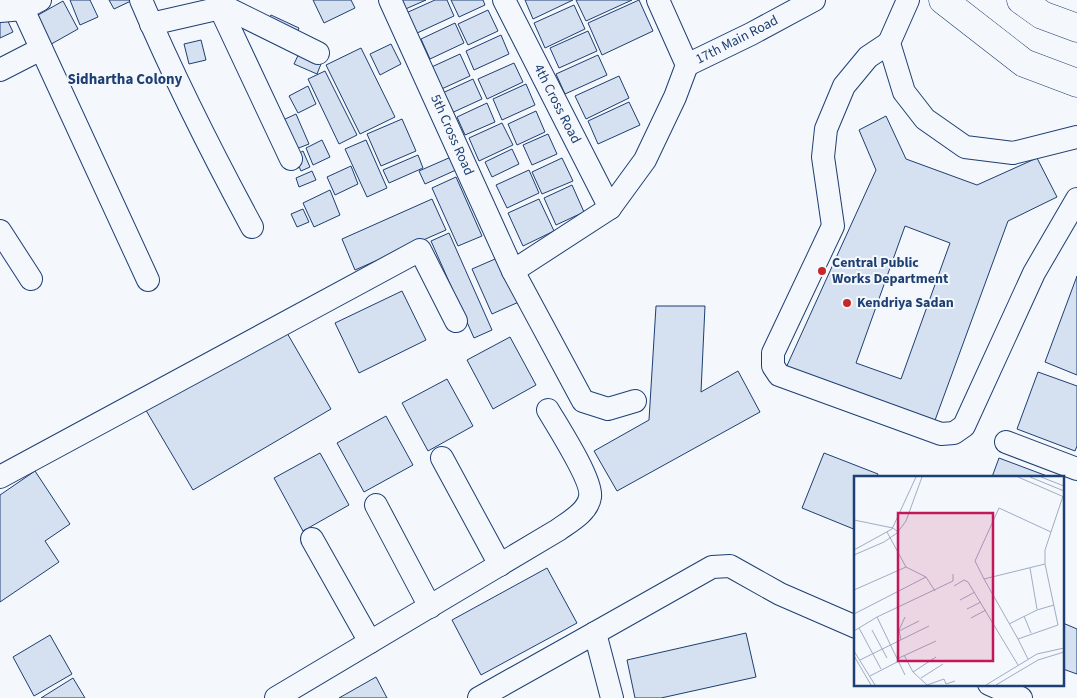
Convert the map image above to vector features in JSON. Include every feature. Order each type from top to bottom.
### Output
[{"type":"main road","points":[[944,0],[1024,63],[1077,83]]},
{"type":"main road","points":[[1021,0],[1042,15],[1077,28]]},
{"type":"street","points":[[141,0],[204,137],[252,227]]},
{"type":"street","name":"5th Cross Road","points":[[390,0],[513,271],[583,401],[608,409],[635,401]]},
{"type":"street","name":"4th Cross Road","points":[[504,0],[610,208]]},
{"type":"street","points":[[513,271],[610,208],[645,160],[675,97],[687,65],[658,0]]},
{"type":"street","name":"17th Main Road","points":[[687,65],[751,34],[814,0]]},
{"type":"street","points":[[908,0],[889,43],[868,57],[844,86],[826,129],[823,158],[833,226],[774,353],[773,366],[778,375],[941,434],[954,433],[964,426],[1034,273],[1077,199]]},
{"type":"street","points":[[13,7],[41,49],[148,280]]},
{"type":"street","points":[[151,24],[225,7],[318,53]]},
{"type":"street","points":[[220,8],[291,159]]},
{"type":"street","points":[[889,43],[904,92],[925,118],[965,148],[1013,154],[1077,138]]},
{"type":"street","points":[[0,70],[41,49]]},
{"type":"street","points":[[0,231],[31,279]]},
{"type":"street","points":[[0,476],[420,250],[456,322]]},
{"type":"street","points":[[276,698],[558,530],[586,507],[590,497],[589,484],[548,410]]},
{"type":"street","points":[[1006,442],[1077,469]]},
{"type":"street","points":[[442,458],[500,565]]},
{"type":"street","points":[[376,505],[430,606]]},
{"type":"street","points":[[312,539],[370,642]]},
{"type":"street","points":[[479,698],[712,567],[730,566],[780,594],[854,626]]},
{"type":"street","points":[[595,633],[612,698]]},
{"type":"street","points":[[994,686],[1021,698]]},
{"type":"building","points":[[70,0],[90,0],[98,17],[80,25]]},
{"type":"building","points":[[109,0],[133,0],[114,9]]},
{"type":"building","points":[[313,0],[351,0],[355,8],[324,23]]},
{"type":"building","points":[[396,0],[426,0],[401,11]]},
{"type":"building","points":[[435,0],[447,0],[454,16],[415,34],[406,13]]},
{"type":"building","points":[[451,0],[483,0],[485,5],[459,17]]},
{"type":"building","points":[[525,0],[573,0],[533,19]]},
{"type":"building","points":[[576,0],[632,0],[586,21]]},
{"type":"building","points":[[639,0],[653,31],[602,55],[588,23]]},
{"type":"building","points":[[63,1],[78,29],[46,47],[31,19]]},
{"type":"building","points":[[574,5],[585,29],[545,48],[534,23]]},
{"type":"building","points":[[488,10],[498,31],[468,45],[458,24]]},
{"type":"building","points":[[4,13],[13,32],[0,38],[0,15]]},
{"type":"building","points":[[271,15],[299,28],[295,38],[266,24]]},
{"type":"building","points":[[455,23],[464,43],[430,59],[421,39]]},
{"type":"building","points":[[588,31],[597,51],[559,68],[550,48]]},
{"type":"building","points":[[501,35],[509,54],[474,70],[466,51]]},
{"type":"building","points":[[201,40],[206,60],[189,64],[184,44]]},
{"type":"building","points":[[391,44],[401,64],[380,75],[370,54]]},
{"type":"building","points":[[361,48],[395,117],[360,134],[326,65]]},
{"type":"building","points":[[301,49],[323,59],[317,74],[294,64]]},
{"type":"building","points":[[460,54],[470,76],[435,92],[425,70]]},
{"type":"building","points":[[598,55],[607,75],[565,94],[556,74]]},
{"type":"building","points":[[514,63],[523,82],[487,99],[478,79]]},
{"type":"building","points":[[325,71],[357,135],[339,144],[308,79]]},
{"type":"building","points":[[619,76],[629,98],[586,119],[575,96]]},
{"type":"building","points":[[473,79],[482,99],[445,116],[436,96]]},
{"type":"building","points":[[526,84],[535,105],[502,120],[493,99]]},
{"type":"building","points":[[308,86],[316,104],[298,113],[289,96]]},
{"type":"building","points":[[629,102],[640,125],[598,144],[588,121]]},
{"type":"building","points":[[487,103],[495,122],[465,135],[457,117]]},
{"type":"building","points":[[536,111],[545,132],[517,145],[508,124]]},
{"type":"building","points":[[296,114],[309,144],[296,149],[283,120]]},
{"type":"building","name":"Kendriya Sadan","points":[[886,116],[906,159],[977,185],[1037,158],[1057,197],[1008,221],[934,423],[785,370],[876,170],[859,130]],"holes":[[[905,226],[950,243],[901,379],[856,363]]]},
{"type":"building","points":[[402,119],[416,151],[381,166],[367,134]]},
{"type":"building","points":[[502,123],[513,145],[479,161],[469,138]]},
{"type":"building","points":[[548,134],[557,154],[532,165],[523,145]]},
{"type":"building","points":[[322,140],[330,157],[313,165],[306,148]]},
{"type":"building","points":[[366,140],[387,188],[367,197],[345,149]]},
{"type":"building","points":[[512,149],[519,164],[492,177],[485,162]]},
{"type":"building","points":[[303,151],[310,167],[301,171],[294,156]]},
{"type":"building","points":[[418,155],[423,168],[389,183],[383,170]]},
{"type":"building","points":[[451,157],[456,170],[425,184],[419,171]]},
{"type":"building","points":[[562,158],[573,181],[542,194],[532,172]]},
{"type":"building","points":[[351,166],[358,184],[335,195],[327,177]]},
{"type":"building","points":[[529,170],[539,193],[507,208],[496,185]]},
{"type":"building","points":[[312,171],[316,180],[299,187],[296,178]]},
{"type":"building","points":[[456,177],[482,236],[458,246],[432,188]]},
{"type":"building","points":[[572,185],[584,212],[556,225],[544,198]]},
{"type":"building","points":[[330,190],[340,215],[314,227],[303,203]]},
{"type":"building","points":[[432,199],[446,230],[355,270],[342,239]]},
{"type":"building","points":[[539,199],[554,231],[523,246],[508,213]]},
{"type":"building","points":[[303,209],[309,222],[297,227],[291,214]]},
{"type":"building","points":[[449,233],[492,330],[474,338],[431,241]]},
{"type":"building","points":[[502,256],[521,301],[492,314],[472,269]]},
{"type":"building","points":[[1077,276],[1077,375],[1045,362]]},
{"type":"building","points":[[402,291],[426,340],[359,373],[335,323]]},
{"type":"building","points":[[656,306],[705,306],[701,392],[738,371],[760,412],[617,491],[594,451],[649,420]]},
{"type":"building","points":[[283,326],[331,409],[193,490],[144,407]]},
{"type":"building","points":[[510,337],[536,385],[493,409],[467,360]]},
{"type":"building","points":[[1038,372],[1077,386],[1077,446],[1075,451],[1017,429]]},
{"type":"building","points":[[447,379],[473,426],[428,451],[402,403]]},
{"type":"building","points":[[386,416],[413,465],[364,492],[337,443]]},
{"type":"building","points":[[320,453],[349,505],[303,531],[274,478]]},
{"type":"building","points":[[824,453],[878,474],[877,476],[854,476],[854,529],[802,508]]},
{"type":"building","points":[[999,458],[1047,476],[992,476]]},
{"type":"building","points":[[35,471],[70,524],[45,541],[59,562],[0,602],[0,495]]},
{"type":"building","points":[[547,568],[577,623],[481,675],[452,620]]},
{"type":"building","points":[[1064,623],[1077,629],[1077,674],[1064,669]]},
{"type":"building","points":[[746,633],[756,677],[661,698],[635,698],[627,660]]},
{"type":"building","points":[[50,635],[72,674],[34,696],[13,657]]},
{"type":"building","points":[[376,677],[387,698],[339,698]]},
{"type":"building","points":[[73,678],[85,698],[41,698]]},
{"type":"place","name":"Central Public Works Department","points":[[822,271]]},
{"type":"place","name":"Kendriya Sadan","points":[[847,303]]},
{"type":"district","name":"Sidhartha Colony","points":[[125,79]]}]
